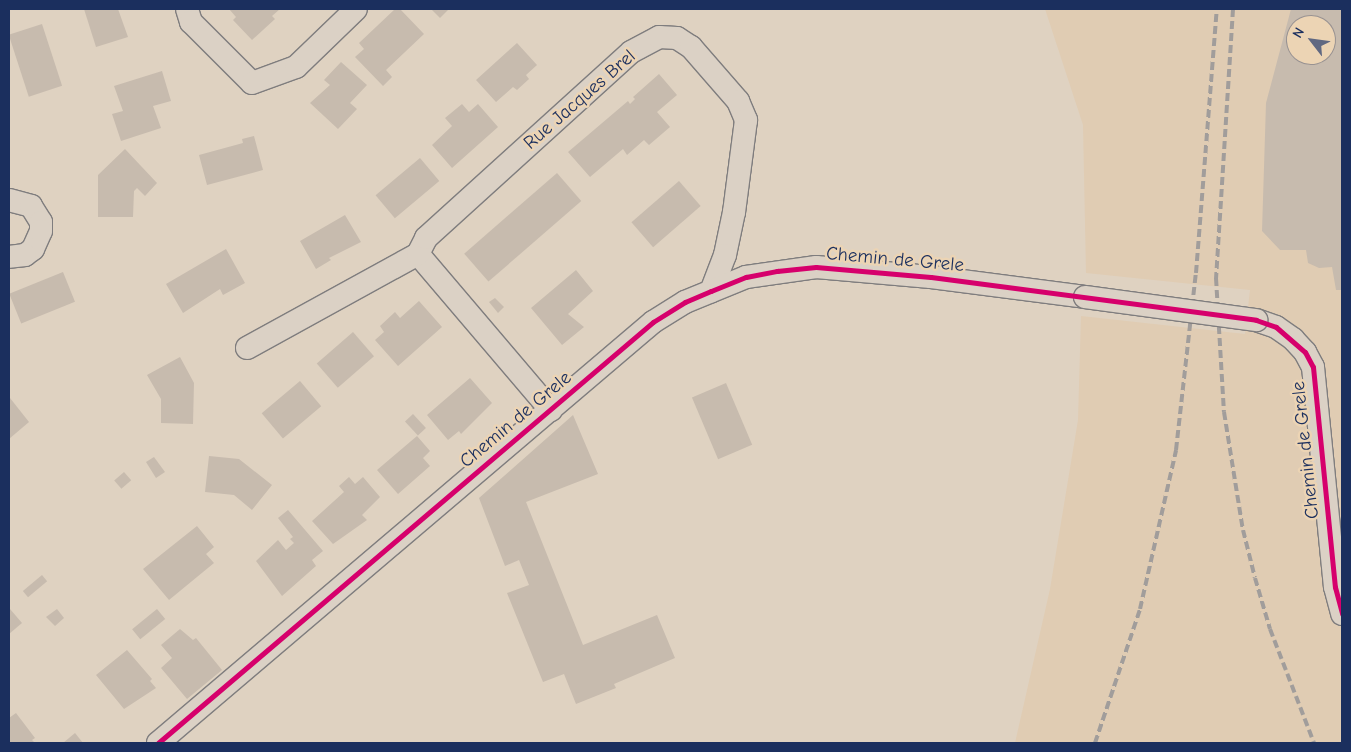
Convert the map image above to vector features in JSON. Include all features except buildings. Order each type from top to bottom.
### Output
[{"type":"street","points":[[187,9],[191,22],[252,83],[296,67],[356,9]]},
{"type":"street","name":"Rue Jacques Brel","points":[[247,348],[418,254],[426,238],[631,52],[659,36],[677,38],[691,47],[738,101],[746,120],[734,212],[725,255],[711,291]]},
{"type":"street","points":[[9,200],[23,201],[31,206],[41,222],[41,231],[33,249],[25,255],[9,257]]},
{"type":"street","points":[[418,254],[552,410]]},
{"type":"street","name":"Chemin de Grele","points":[[158,743],[552,410],[653,322],[685,302],[746,277],[816,267],[932,277],[1086,297],[1256,320],[1276,327],[1293,339],[1305,352],[1313,367],[1335,587],[1342,614]]},
{"type":"shaded area","points":[[1045,9],[1342,9],[1342,743],[1015,743],[1050,589],[1078,420],[1081,316],[1245,334],[1250,290],[1086,273],[1083,125]]},
{"type":"railway","points":[[1095,743],[1140,609],[1176,450],[1196,273],[1217,9]]},
{"type":"railway","points":[[1233,9],[1216,278],[1224,412],[1243,530],[1255,578],[1270,629],[1314,743]]},
{"type":"cycle path","points":[[158,743],[653,322],[685,302],[711,291],[746,277],[777,271],[816,267],[931,277],[1256,320],[1276,327],[1305,352],[1313,367],[1335,587],[1342,614]]}]
